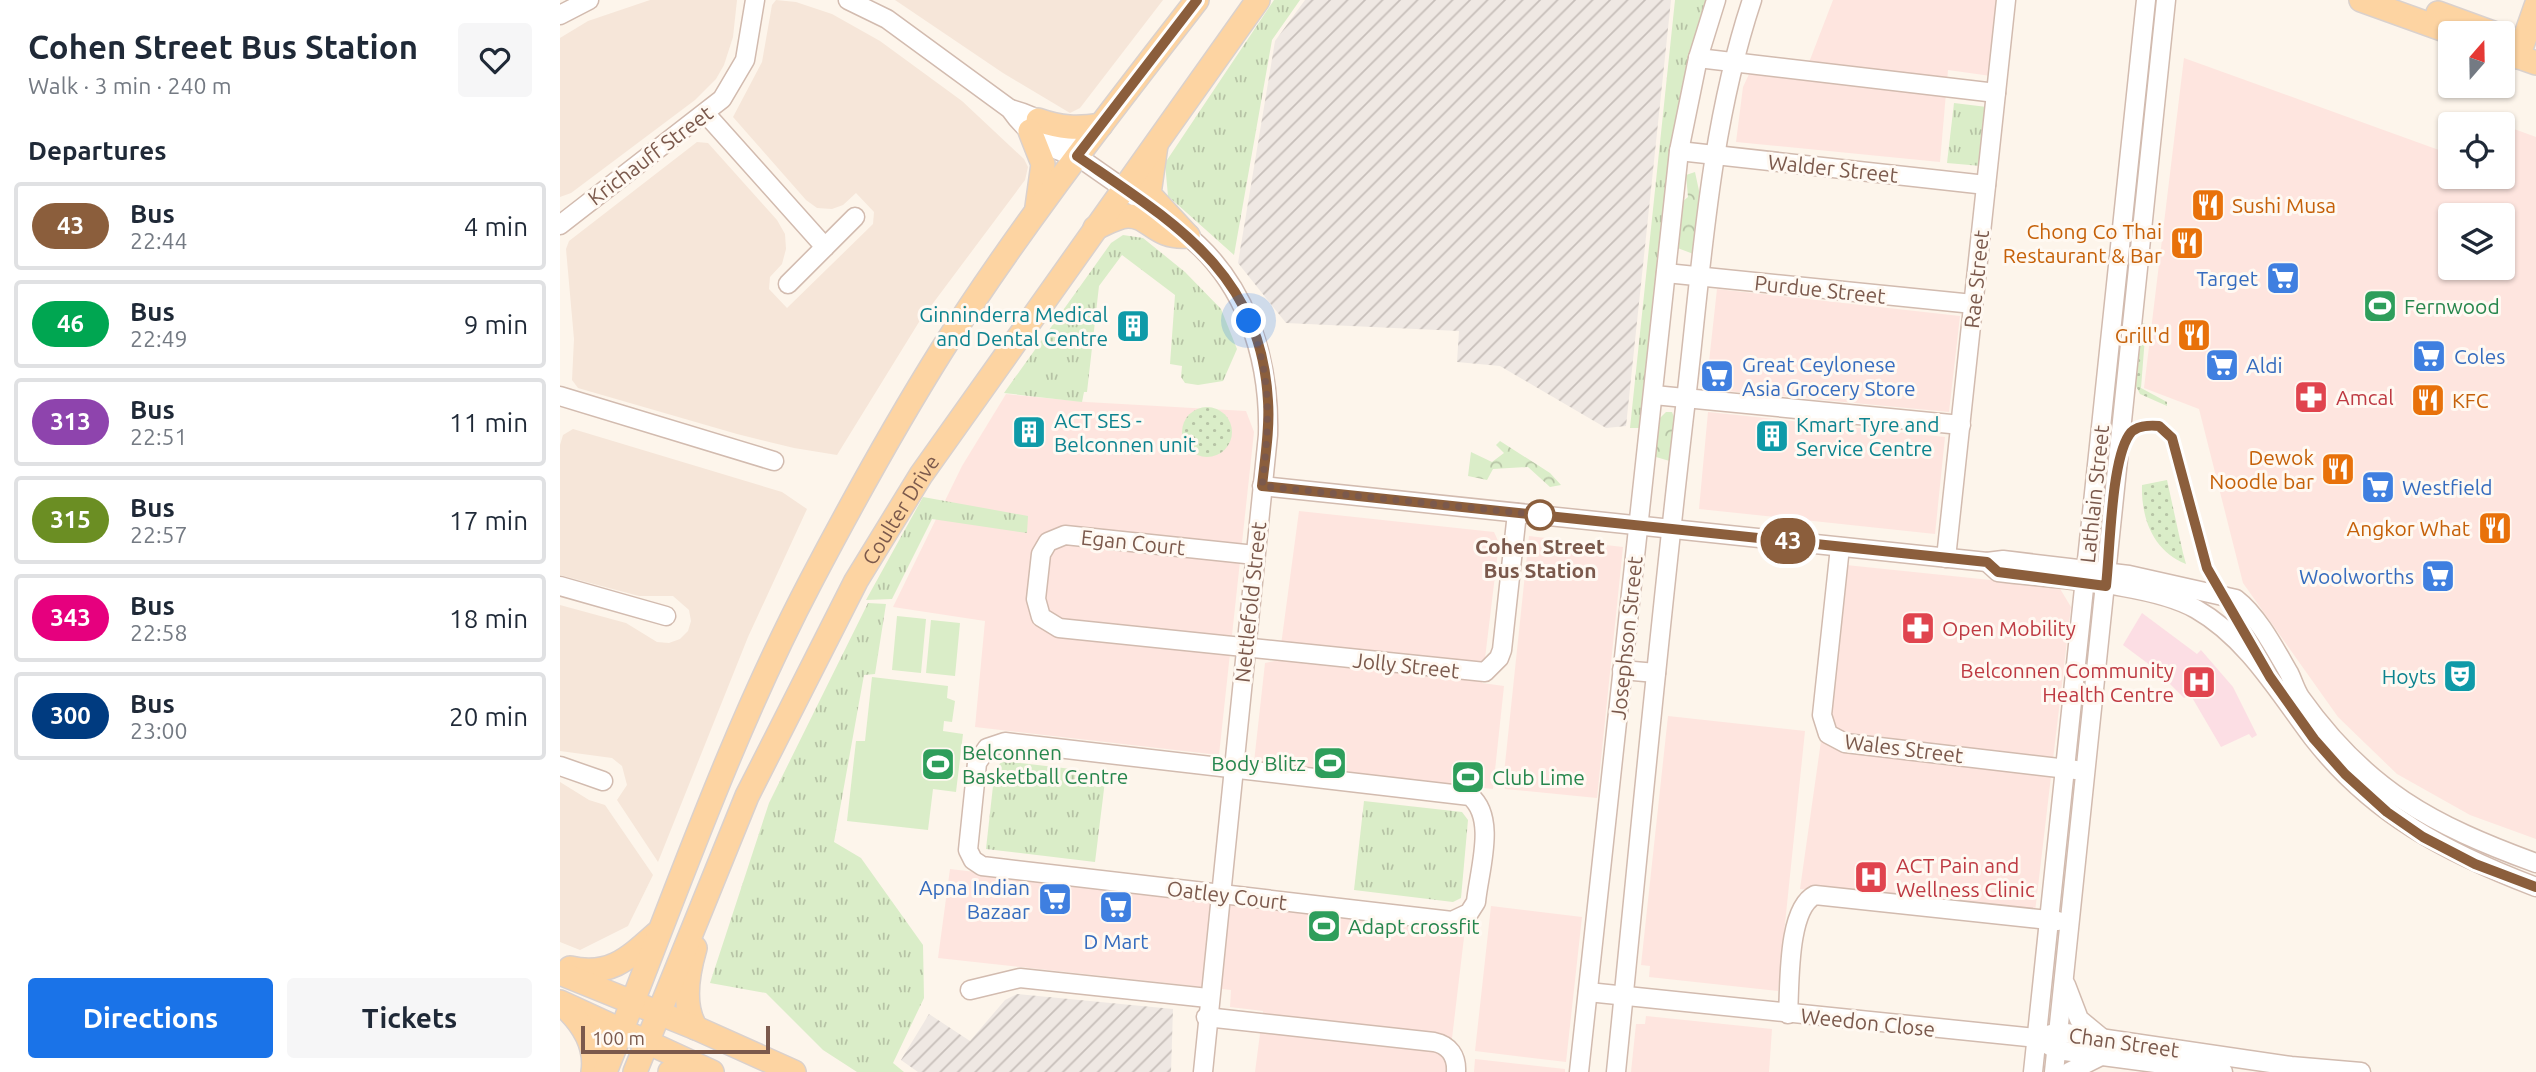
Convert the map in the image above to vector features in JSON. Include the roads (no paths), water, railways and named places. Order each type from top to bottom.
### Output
[{"type":"main road","name":"Coulter Drive","points":[[605,1072],[760,686],[809,584],[863,483],[943,348],[1077,156],[1197,0]]},
{"type":"main road","name":"Coulter Drive","points":[[635,1072],[747,796],[856,581],[921,475],[1258,0]]},
{"type":"main road","points":[[2361,0],[2438,28]]},
{"type":"main road","points":[[2402,0],[2460,21]]},
{"type":"main road","points":[[2523,52],[2536,6]]},
{"type":"main road","points":[[1035,217],[1043,164],[1034,126],[1078,129],[1101,125]]},
{"type":"main road","points":[[1158,139],[1149,194],[1188,236]]},
{"type":"main road","points":[[1095,228],[1123,216],[1133,216],[1169,238],[1188,236]]},
{"type":"main road","points":[[696,1028],[688,1011],[691,960],[737,840],[747,796]]},
{"type":"main road","points":[[560,966],[590,971],[607,970],[630,957],[660,930]]},
{"type":"main road","points":[[560,973],[659,1012],[794,1072]]},
{"type":"main road","points":[[560,1002],[648,1040],[712,1072]]},
{"type":"main road","points":[[560,1002],[580,1024],[589,1039],[594,1054],[593,1072]]},
{"type":"main road","points":[[670,1072],[691,1072]]},
{"type":"street","points":[[560,15],[589,0]]},
{"type":"street","name":"Krichauff Street","points":[[560,225],[706,114],[735,81],[745,60],[755,0]]},
{"type":"street","name":"Nettlefold Street","points":[[848,0],[887,19],[1010,109],[1021,125],[1034,126],[1062,153],[1077,156],[1188,236],[1230,280],[1259,347],[1268,401],[1262,486],[1206,1017],[1203,1072]]},
{"type":"street","name":"Josephson Street","points":[[1579,1072],[1679,151],[1698,58],[1716,0]]},
{"type":"street","name":"Josephson Street","points":[[1616,1072],[1671,529],[1714,155],[1734,62],[1752,0]]},
{"type":"street","name":"Rae Street","points":[[1946,558],[2006,0]]},
{"type":"street","name":"Lathlain Street","points":[[2033,1072],[2146,0]]},
{"type":"street","name":"Lathlain Street","points":[[2054,1072],[2166,0]]},
{"type":"street","points":[[1698,58],[1996,93]]},
{"type":"street","points":[[706,114],[825,247]]},
{"type":"street","name":"Walder Street","points":[[1679,151],[1986,185]]},
{"type":"street","points":[[788,284],[855,217]]},
{"type":"street","name":"Purdue Street","points":[[1666,273],[1973,304]]},
{"type":"street","points":[[1654,394],[1961,425]]},
{"type":"street","points":[[560,396],[774,461]]},
{"type":"street","points":[[1262,486],[1946,558],[1987,562],[2003,560],[2086,577],[2235,599],[2249,611],[2318,721],[2355,763],[2395,797],[2439,824],[2536,863]]},
{"type":"street","name":"Jolly Street","points":[[1245,648],[1485,671],[1499,658],[1502,650],[1517,513]]},
{"type":"street","name":"Egan Court","points":[[1245,648],[1059,628],[1047,624],[1041,617],[1036,599],[1041,554],[1048,542],[1065,535],[1255,555]]},
{"type":"street","name":"Wales Street","points":[[1840,547],[1822,715],[1828,734],[1845,743],[2065,767],[2086,773]]},
{"type":"street","points":[[2107,579],[2175,600],[2216,621],[2270,677],[2314,739],[2345,774],[2387,812],[2440,847],[2536,887]]},
{"type":"street","points":[[560,586],[666,616]]},
{"type":"street","points":[[1622,670],[1656,673]]},
{"type":"street","name":"Oatley Court","points":[[1005,742],[1233,768],[1470,796],[1484,813],[1476,902],[1469,913],[1459,919],[992,869],[973,860],[968,842],[977,764],[983,752],[992,745],[1005,742]]},
{"type":"street","points":[[560,766],[603,781]]},
{"type":"street","name":"Weedon Close","points":[[2036,1038],[1788,1014],[1797,918],[1806,900],[1815,895],[2070,922]]},
{"type":"street","points":[[970,990],[1020,978],[1209,998]]},
{"type":"street","points":[[2064,978],[2078,1019],[2102,1047],[2069,1072]]},
{"type":"street","points":[[1588,992],[1788,1014]]},
{"type":"street","points":[[1206,1017],[1434,1042],[1449,1049],[1454,1056],[1456,1072]]},
{"type":"street","name":"Chan Street","points":[[2036,1038],[2361,1072]]},
{"type":"street","name":"Chan Street","points":[[2102,1047],[2223,1072]]},
{"type":"place","name":"Sushi Musa","points":[[2208,205]]},
{"type":"place","name":"Chong Co Thai Restaurant & Bar","points":[[2187,243]]},
{"type":"place","name":"Target","points":[[2283,278]]},
{"type":"place","name":"Fernwood","points":[[2380,306]]},
{"type":"place","name":"Ginninderra Medical and Dental Centre","points":[[1133,326]]},
{"type":"place","name":"Grill'd","points":[[2194,335]]},
{"type":"place","name":"Coles","points":[[2429,356]]},
{"type":"place","name":"Aldi","points":[[2222,365]]},
{"type":"place","name":"Great Ceylonese Asia Grocery Store","points":[[1717,376]]},
{"type":"place","name":"Amcal","points":[[2311,397]]},
{"type":"place","name":"KFC","points":[[2428,400]]},
{"type":"place","name":"ACT SES - Belconnen unit","points":[[1029,432]]},
{"type":"place","name":"Kmart Tyre and Service Centre","points":[[1772,436]]},
{"type":"place","name":"Dewok Noodle bar","points":[[2338,469]]},
{"type":"place","name":"Westfield","points":[[2378,487]]},
{"type":"place","name":"Cohen Street Bus Station","points":[[1540,515]]},
{"type":"place","name":"Angkor What","points":[[2495,528]]},
{"type":"place","name":"Woolworths","points":[[2438,576]]},
{"type":"place","name":"Open Mobility","points":[[1918,628]]},
{"type":"place","name":"Hoyts","points":[[2460,676]]},
{"type":"place","name":"Belconnen Community Health Centre","points":[[2199,682]]},
{"type":"place","name":"Body Blitz","points":[[1330,763]]},
{"type":"place","name":"Belconnen Basketball Centre","points":[[938,764]]},
{"type":"place","name":"Club Lime","points":[[1468,777]]},
{"type":"place","name":"ACT Pain and Wellness Clinic","points":[[1871,877]]},
{"type":"place","name":"Apna Indian Bazaar","points":[[1055,899]]},
{"type":"place","name":"D Mart","points":[[1116,907]]},
{"type":"place","name":"Adapt crossfit","points":[[1324,926]]}]
